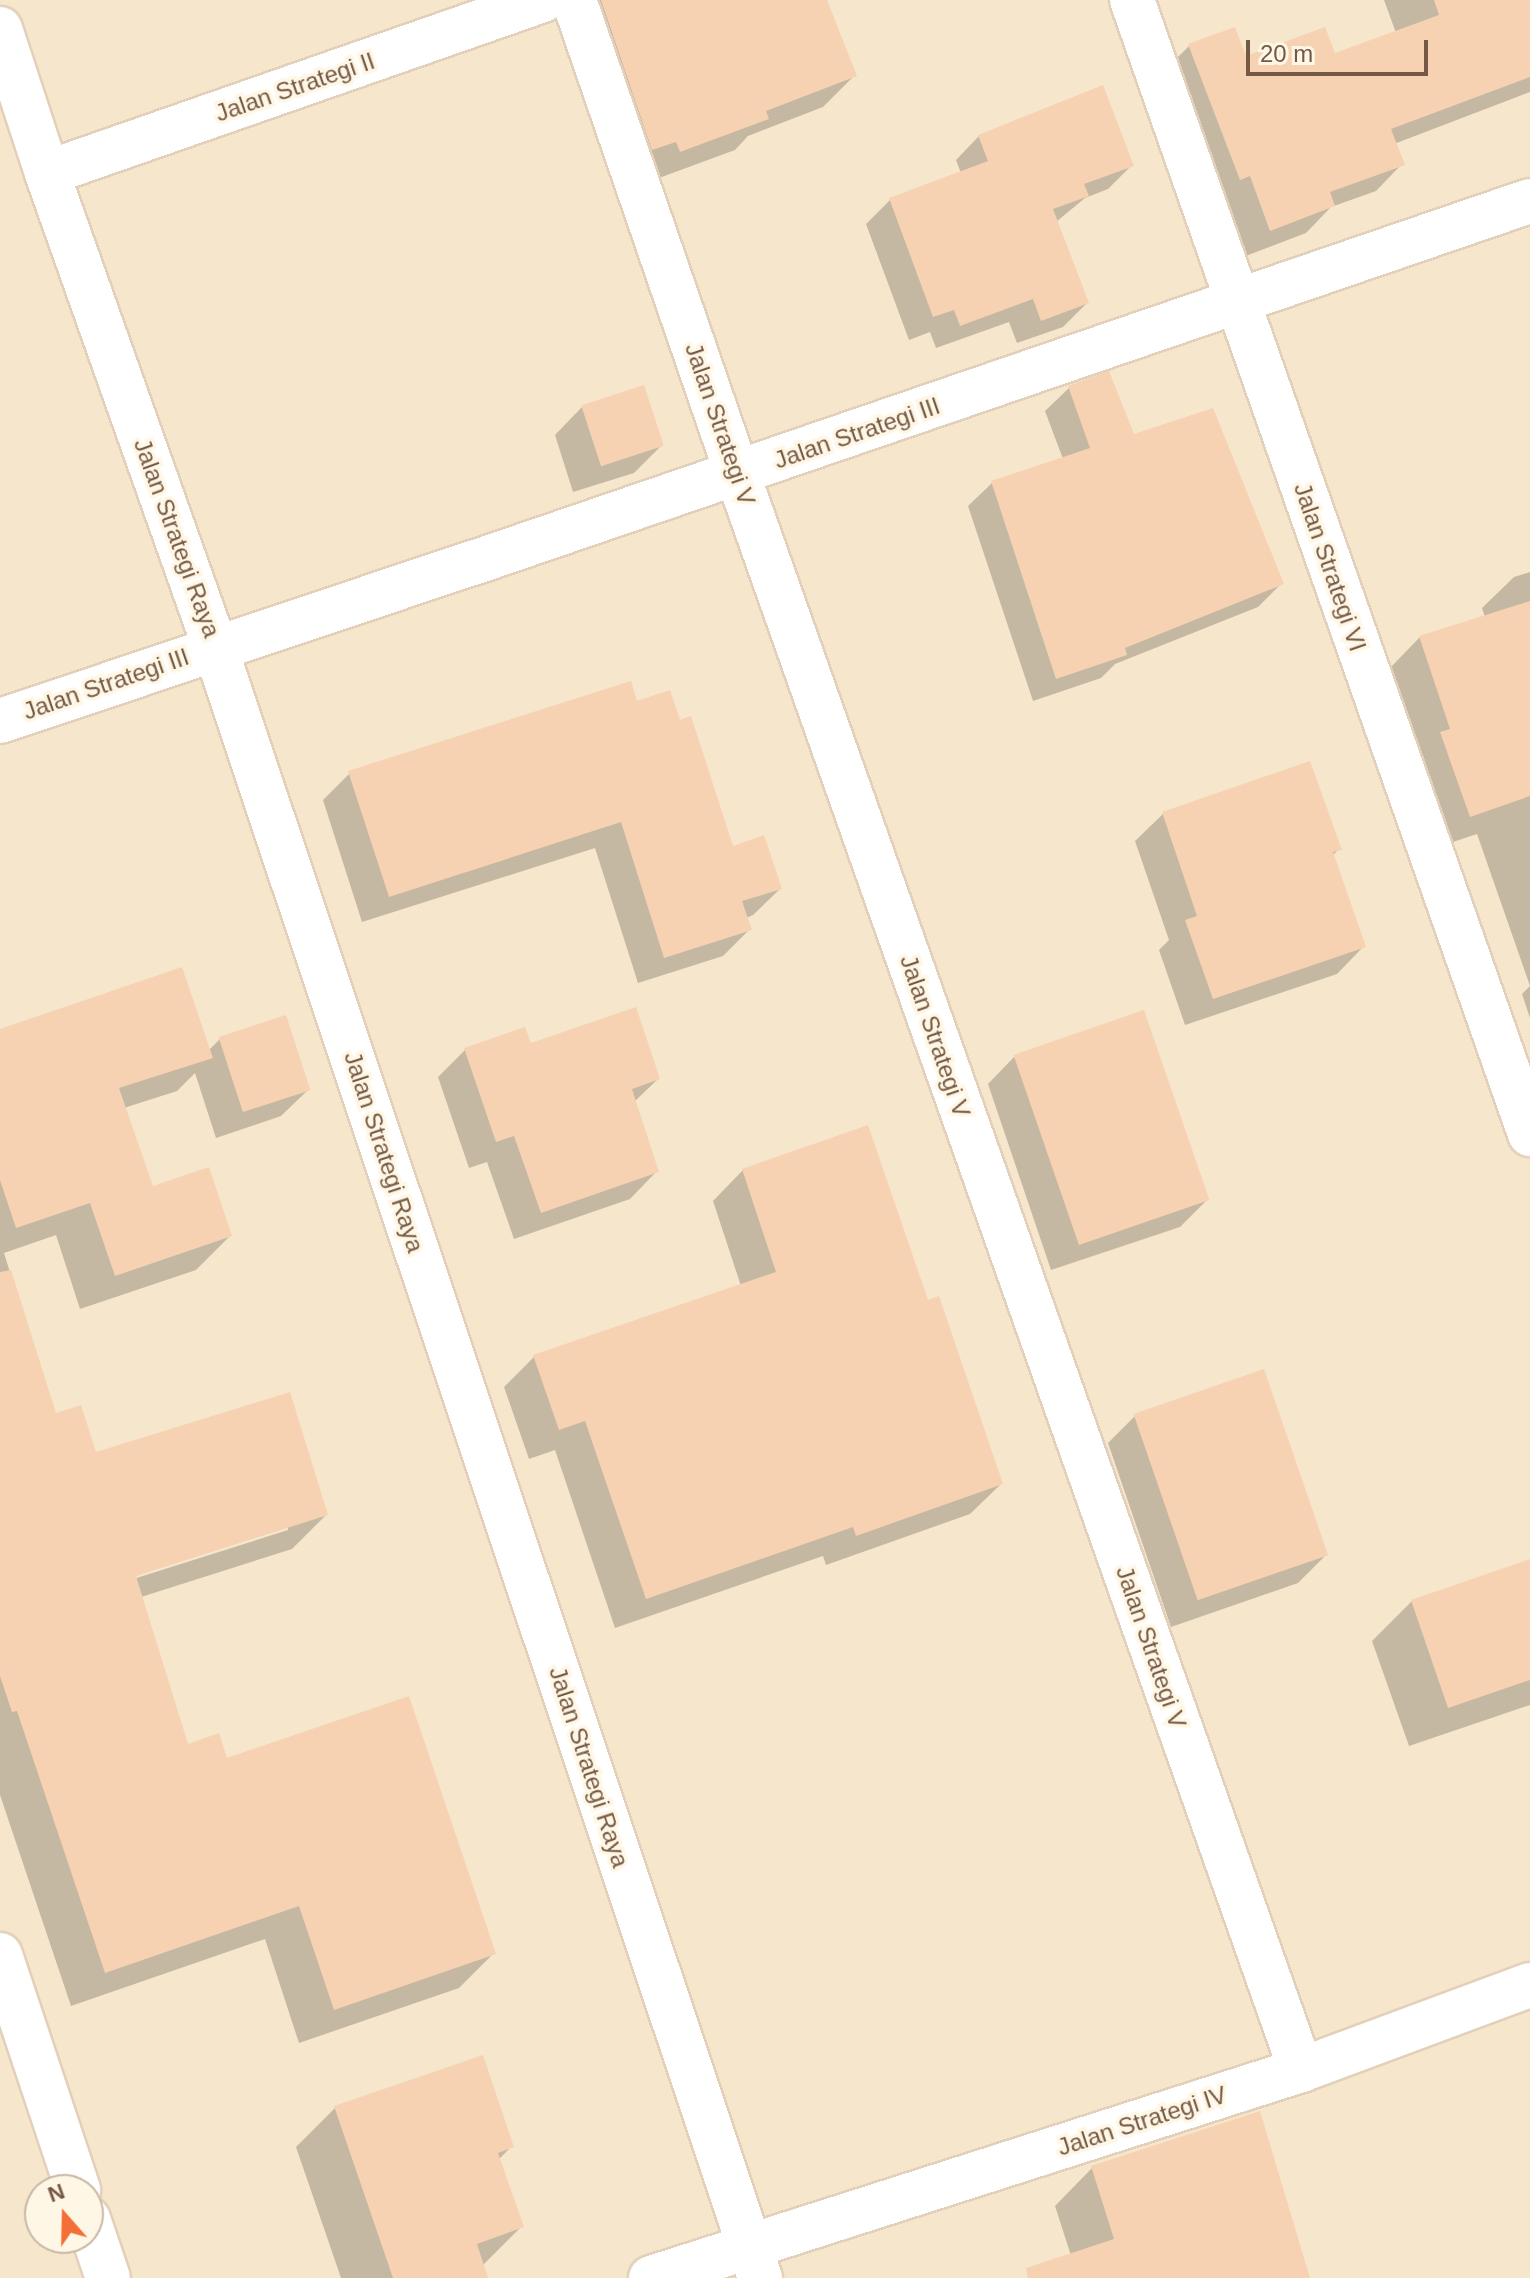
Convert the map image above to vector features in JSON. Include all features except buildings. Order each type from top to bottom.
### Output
[{"type":"street","name":"Jalan Strategi II","points":[[56,170],[543,0]]},
{"type":"street","name":"Jalan Strategi V","points":[[574,0],[737,473],[1301,2070]]},
{"type":"street","name":"Jalan Strategi VI","points":[[1132,0],[1530,1134]]},
{"type":"street","name":"Jalan Strategi Raya","points":[[0,29],[56,170],[205,650],[755,2263]]},
{"type":"street","name":"Jalan Strategi III","points":[[0,721],[1530,201]]},
{"type":"street","points":[[0,1955],[73,2174]]},
{"type":"street","name":"Jalan Strategi IV","points":[[651,2278],[755,2263],[1301,2070],[1530,1985]]},
{"type":"street","points":[[100,2254],[108,2278]]},
{"type":"shaded area","points":[[0,0],[1530,0],[1530,2278],[0,2278]]}]
